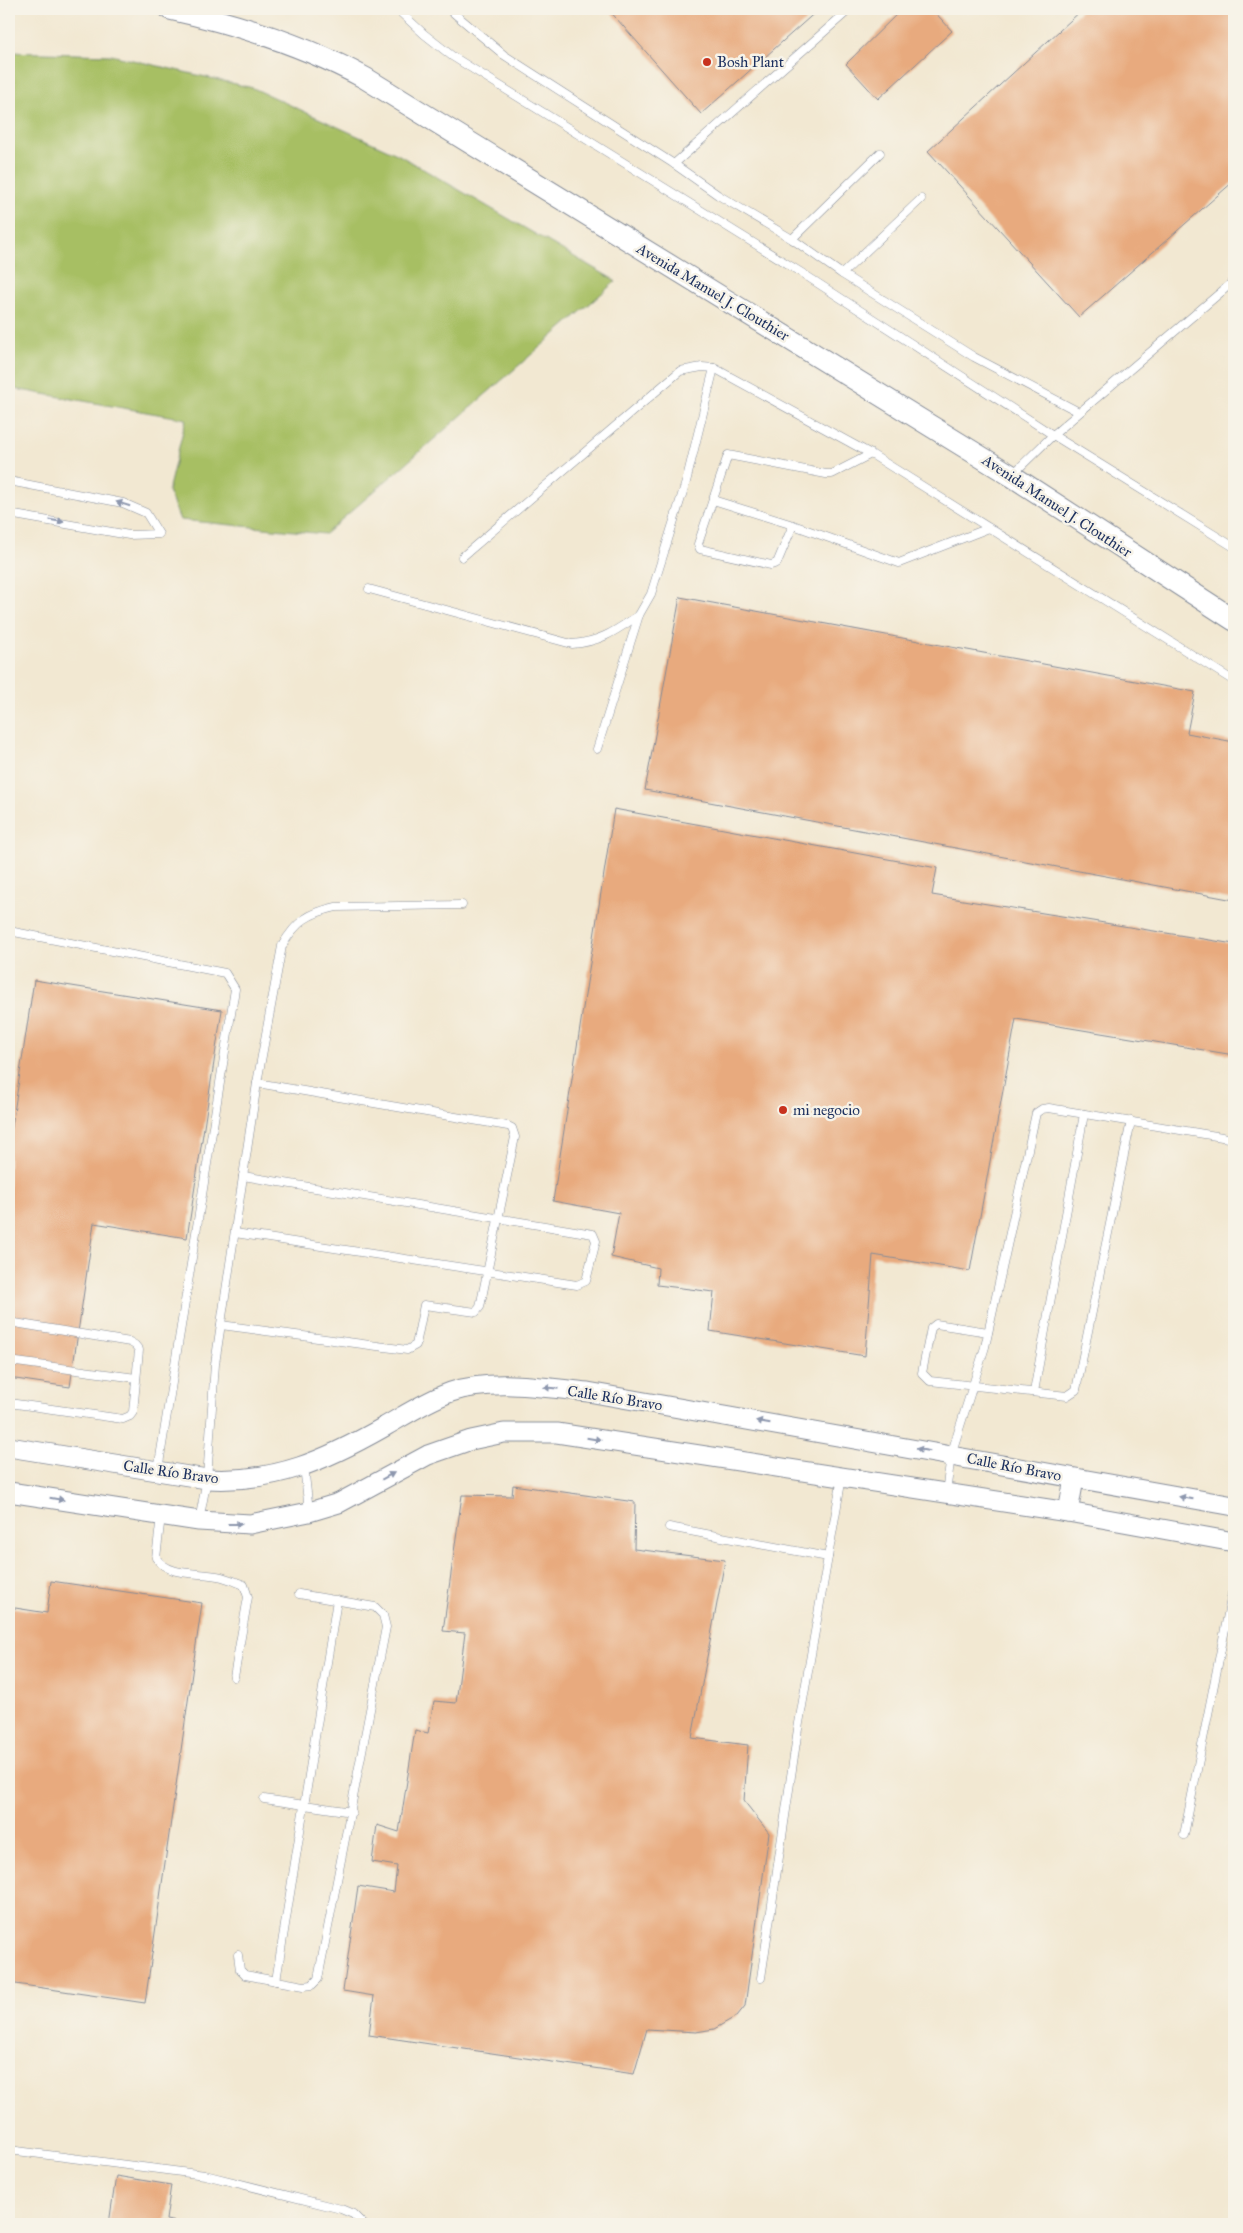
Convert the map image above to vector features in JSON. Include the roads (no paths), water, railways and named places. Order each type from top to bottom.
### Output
[{"type":"main road","name":"Avenida Manuel J. Clouthier","points":[[170,9],[204,16],[291,44],[335,62],[365,78],[1012,476],[1234,620]]},
{"type":"street","name":"Calle Río Bravo","points":[[9,1448],[208,1479],[254,1478],[280,1474],[304,1466],[359,1441],[416,1409],[452,1392],[487,1386],[525,1386],[588,1392],[1234,1506]]},
{"type":"street","points":[[9,1492],[161,1516],[250,1524],[309,1512],[339,1503],[428,1455],[471,1440],[504,1433],[557,1433],[1068,1512],[1234,1542]]},
{"type":"street","points":[[1068,1512],[1074,1479]]},
{"type":"lane","points":[[397,9],[452,56],[805,275],[1053,435],[1234,547]]},
{"type":"lane","points":[[449,9],[504,55],[674,164],[718,195],[792,240],[842,274],[974,357],[1079,412]]},
{"type":"lane","points":[[674,164],[850,9]]},
{"type":"lane","points":[[792,240],[880,153]]},
{"type":"lane","points":[[842,274],[921,199]]},
{"type":"lane","points":[[1012,476],[1079,412],[1234,281]]},
{"type":"lane","points":[[462,557],[680,371],[702,367],[714,368],[871,454],[1234,681]]},
{"type":"lane","points":[[597,749],[639,615],[651,594],[686,482],[714,368]]},
{"type":"lane","points":[[793,525],[777,563],[771,565],[700,548],[698,544],[728,455],[832,474],[871,454]]},
{"type":"lane","points":[[9,481],[123,503],[146,513],[159,534],[128,535],[9,514]]},
{"type":"lane","points":[[713,500],[900,562],[989,528]]},
{"type":"lane","points":[[369,590],[572,644],[589,643],[607,637],[639,615]]},
{"type":"lane","points":[[200,1521],[208,1479],[214,1364],[257,1083],[282,946],[291,931],[301,921],[317,912],[336,907],[462,905]]},
{"type":"lane","points":[[9,931],[225,974],[235,989],[158,1470]]},
{"type":"lane","points":[[221,1325],[407,1350],[416,1345],[424,1305],[472,1313],[478,1310],[515,1137],[512,1128],[508,1126],[257,1083]]},
{"type":"lane","points":[[946,1493],[951,1455],[974,1387],[988,1332],[1033,1118],[1039,1110],[1049,1108],[1234,1139]]},
{"type":"lane","points":[[1034,1392],[1084,1114]]},
{"type":"lane","points":[[988,1332],[936,1324],[931,1328],[922,1373],[930,1381],[974,1387],[1067,1396],[1076,1390],[1131,1122]]},
{"type":"lane","points":[[235,1232],[487,1272],[581,1284],[586,1281],[596,1241],[593,1234],[243,1176]]},
{"type":"lane","points":[[9,1322],[133,1343],[138,1350],[133,1412],[123,1420],[9,1403]]},
{"type":"lane","points":[[9,1362],[136,1378]]},
{"type":"lane","points":[[304,1466],[309,1512]]},
{"type":"lane","points":[[761,1978],[798,1729],[842,1477]]},
{"type":"lane","points":[[161,1516],[156,1558],[162,1567],[221,1576],[244,1585],[248,1596],[234,1677]]},
{"type":"lane","points":[[669,1527],[828,1557]]},
{"type":"lane","points":[[1184,1835],[1234,1584]]},
{"type":"lane","points":[[238,1955],[240,1970],[245,1976],[308,1986],[318,1979],[352,1812],[386,1627],[383,1615],[375,1607],[298,1594]]},
{"type":"lane","points":[[276,1981],[337,1600]]},
{"type":"lane","points":[[264,1799],[352,1812]]},
{"type":"lane","points":[[9,2150],[205,2175],[341,2209],[353,2214],[363,2224]]},
{"type":"place","name":"Bosh Plant","points":[[707,62]]},
{"type":"place","name":"mi negocio","points":[[783,1110]]}]
